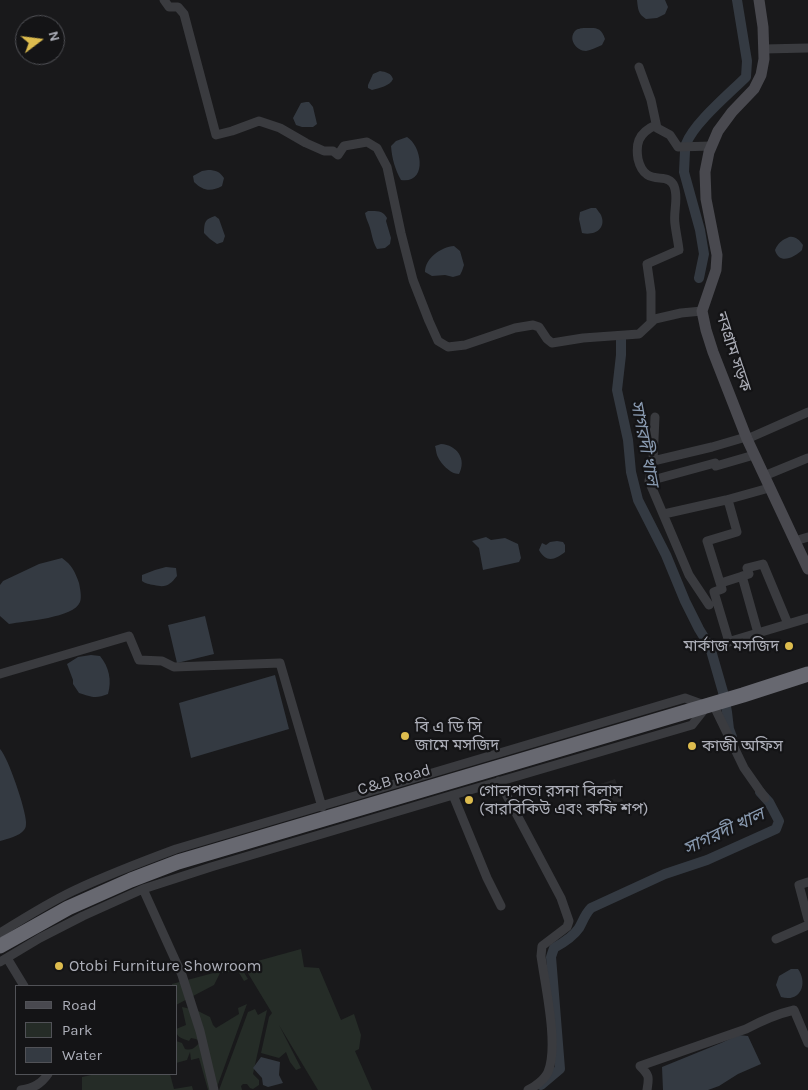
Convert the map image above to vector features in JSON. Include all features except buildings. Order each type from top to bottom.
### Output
[{"type":"highway","name":"C&B Road","points":[[2,956],[68,908],[131,880],[178,862],[713,704],[808,674]]},
{"type":"main road","name":"নবগ্রাম সড়ক","points":[[759,0],[764,49],[761,75],[754,89],[732,112],[718,131],[709,152],[705,172],[706,199],[717,255],[716,270],[702,311],[713,352],[746,438],[808,569]]},
{"type":"street","points":[[164,0],[169,7],[178,7],[184,14],[216,135],[259,121],[280,128],[306,143],[324,151],[333,151],[338,155],[344,146],[352,144],[367,142],[377,148],[387,167],[413,280],[438,342],[448,347],[465,345],[532,324],[539,327],[552,344],[583,338],[639,334],[655,318],[702,311]]},
{"type":"street","points":[[764,49],[808,48]]},
{"type":"street","points":[[639,66],[651,100],[657,128],[670,135],[678,147],[711,146]]},
{"type":"street","points":[[651,322],[651,292],[647,264],[679,250],[675,224],[676,194],[674,184],[670,180],[644,173],[638,156],[638,143],[642,134],[656,126]]},
{"type":"street","points":[[653,461],[746,438],[808,412]]},
{"type":"street","points":[[655,418],[650,481],[689,575],[709,606]]},
{"type":"street","points":[[650,481],[715,463],[716,466],[754,455]]},
{"type":"street","points":[[764,476],[808,458]]},
{"type":"street","points":[[664,514],[728,500],[769,488]]},
{"type":"street","points":[[728,500],[737,532],[707,541],[721,583],[722,589],[714,592],[725,643],[808,618]]},
{"type":"street","points":[[795,541],[808,536]]},
{"type":"street","points":[[721,583],[749,574],[747,568],[763,564],[788,624]]},
{"type":"street","points":[[742,576],[758,634]]},
{"type":"street","points":[[0,674],[129,636],[140,660],[162,661],[174,667],[280,663],[322,807]]},
{"type":"street","points":[[0,933],[27,916],[73,892],[176,849],[684,698],[713,704]]},
{"type":"street","points":[[23,985],[2,956],[143,889],[211,867],[692,725],[713,704]]},
{"type":"street","points":[[713,704],[744,768],[765,798]]},
{"type":"street","points":[[498,782],[561,898],[569,921],[566,927],[542,946],[541,956],[552,1034],[552,1055],[548,1073],[534,1087],[528,1090]]},
{"type":"street","points":[[453,795],[486,878],[501,906]]},
{"type":"street","points":[[808,882],[799,884],[808,919]]},
{"type":"street","points":[[143,889],[182,976],[200,1031],[214,1090]]},
{"type":"street","points":[[776,939],[808,925]]},
{"type":"street","points":[[647,1090],[650,1077],[640,1066],[746,1029],[782,1013],[794,1010],[808,1043]]},
{"type":"street","points":[[21,1090],[29,1089],[42,1082],[47,1075]]},
{"type":"shaded area","points":[[615,779],[623,801],[604,808],[600,794],[595,795],[592,787]]},
{"type":"green space","points":[[301,949],[304,967],[319,968],[341,1020],[354,1014],[361,1035],[359,1049],[355,1051],[372,1090],[318,1090],[279,1025],[301,1068],[296,1070],[286,1052],[279,1058],[261,1053],[269,1017],[272,1013],[243,965]]},
{"type":"green space","points":[[240,966],[248,979],[244,981],[238,971],[220,973],[214,985],[178,1004],[178,985],[172,984]]},
{"type":"green space","points":[[247,1004],[216,1090],[208,1090],[199,1058],[191,1060],[190,1052],[187,1060],[178,1062],[178,1042],[182,1043],[185,1049],[194,1048],[200,1042],[191,1038],[189,1041],[178,1035],[178,1028],[186,1025],[182,1007],[196,1010],[210,1017],[216,1028],[239,1014],[238,1008]]},
{"type":"green space","points":[[255,1009],[258,1015],[267,1010],[253,1074],[259,1080],[259,1085],[253,1089],[247,1084],[243,1084],[241,1086],[242,1090],[219,1090],[248,1012]]},
{"type":"green space","points":[[91,1075],[170,1075],[174,1089],[192,1086],[193,1090],[82,1090],[82,1077]]},
{"type":"water","points":[[637,0],[665,0],[668,7],[665,14],[657,18],[646,19],[639,11]]},
{"type":"water","points":[[594,28],[602,32],[605,39],[602,45],[586,51],[579,49],[574,44],[572,37],[573,33],[577,30]]},
{"type":"water","points":[[380,71],[390,74],[393,79],[392,81],[387,85],[372,90],[368,88],[373,74]]},
{"type":"water","points":[[309,102],[313,107],[317,124],[313,127],[296,125],[293,118],[301,103]]},
{"type":"water","points":[[407,137],[416,148],[419,156],[419,171],[410,180],[401,180],[394,164],[391,146],[396,141]]},
{"type":"water","points":[[208,170],[218,172],[224,178],[222,186],[207,190],[194,182],[193,176]]},
{"type":"water","points":[[596,208],[600,213],[602,220],[601,228],[595,232],[582,233],[579,219],[580,212]]},
{"type":"water","points":[[368,211],[381,212],[387,218],[386,221],[391,238],[390,244],[385,248],[377,249],[375,246],[365,213]]},
{"type":"water","points":[[215,216],[219,219],[225,236],[223,242],[217,244],[204,233],[206,221]]},
{"type":"water","points":[[789,237],[799,240],[803,245],[802,250],[787,259],[783,259],[777,255],[775,250],[780,242]]},
{"type":"water","points":[[454,246],[460,251],[464,265],[460,275],[453,277],[445,275],[432,276],[425,272],[428,262],[435,254]]},
{"type":"water","points":[[441,444],[452,447],[459,454],[462,463],[459,474],[449,470],[438,458],[435,446]]},
{"type":"water","points":[[486,537],[491,540],[505,538],[518,544],[521,558],[519,562],[483,570],[479,548],[472,541]]},
{"type":"water","points":[[557,541],[563,542],[565,545],[565,552],[558,557],[551,559],[545,557],[539,550],[542,543],[546,545]]},
{"type":"water","points":[[62,558],[73,569],[79,583],[81,600],[76,607],[69,612],[59,615],[9,624],[0,616],[0,585],[3,581],[39,564]]},
{"type":"water","points":[[166,567],[176,568],[177,576],[170,584],[158,586],[142,581],[142,575]]},
{"type":"water","points":[[205,616],[214,654],[177,663],[168,625]]},
{"type":"water","points":[[100,656],[109,674],[108,694],[104,696],[94,697],[79,693],[73,684],[67,664],[78,657]]},
{"type":"water","points":[[275,675],[289,729],[191,758],[179,703]]},
{"type":"water","points":[[0,749],[16,784],[26,822],[25,828],[20,834],[0,841]]},
{"type":"water","points":[[791,969],[798,969],[801,974],[801,990],[794,997],[781,997],[776,985],[779,976]]},
{"type":"water","points":[[738,1035],[748,1036],[761,1064],[708,1090],[663,1090],[662,1067]]},
{"type":"water","points":[[261,1057],[280,1062],[279,1075],[283,1083],[268,1087],[263,1085],[262,1078],[253,1068]]},
{"type":"waterway","points":[[686,144],[704,118],[746,77],[747,61],[737,0]]},
{"type":"waterway","points":[[685,151],[684,172],[700,230],[704,254],[699,278]]},
{"type":"waterway","name":"সাগরদী খাল","points":[[621,338],[617,390],[628,440],[631,472],[638,500],[666,555],[685,601],[710,647],[723,692],[732,737]]},
{"type":"waterway","name":"সাগরদী খাল","points":[[541,1085],[560,1069],[551,957],[554,948],[574,934],[591,908],[665,874],[707,860],[776,829],[779,821],[769,802],[760,792]]},
{"type":"place","name":"মার্কাজ মসজিদ","points":[[789,646]]},
{"type":"place","name":"বি এ ডি সি জামে মসজিদ","points":[[405,736]]},
{"type":"place","name":"কাজী অফিস","points":[[692,746]]},
{"type":"place","name":"গোলপাতা রসনা বিলাস (বারবিকিউ এবং কফি শপ)","points":[[469,800]]},
{"type":"place","name":"Otobi Furniture Showroom","points":[[59,966]]}]
